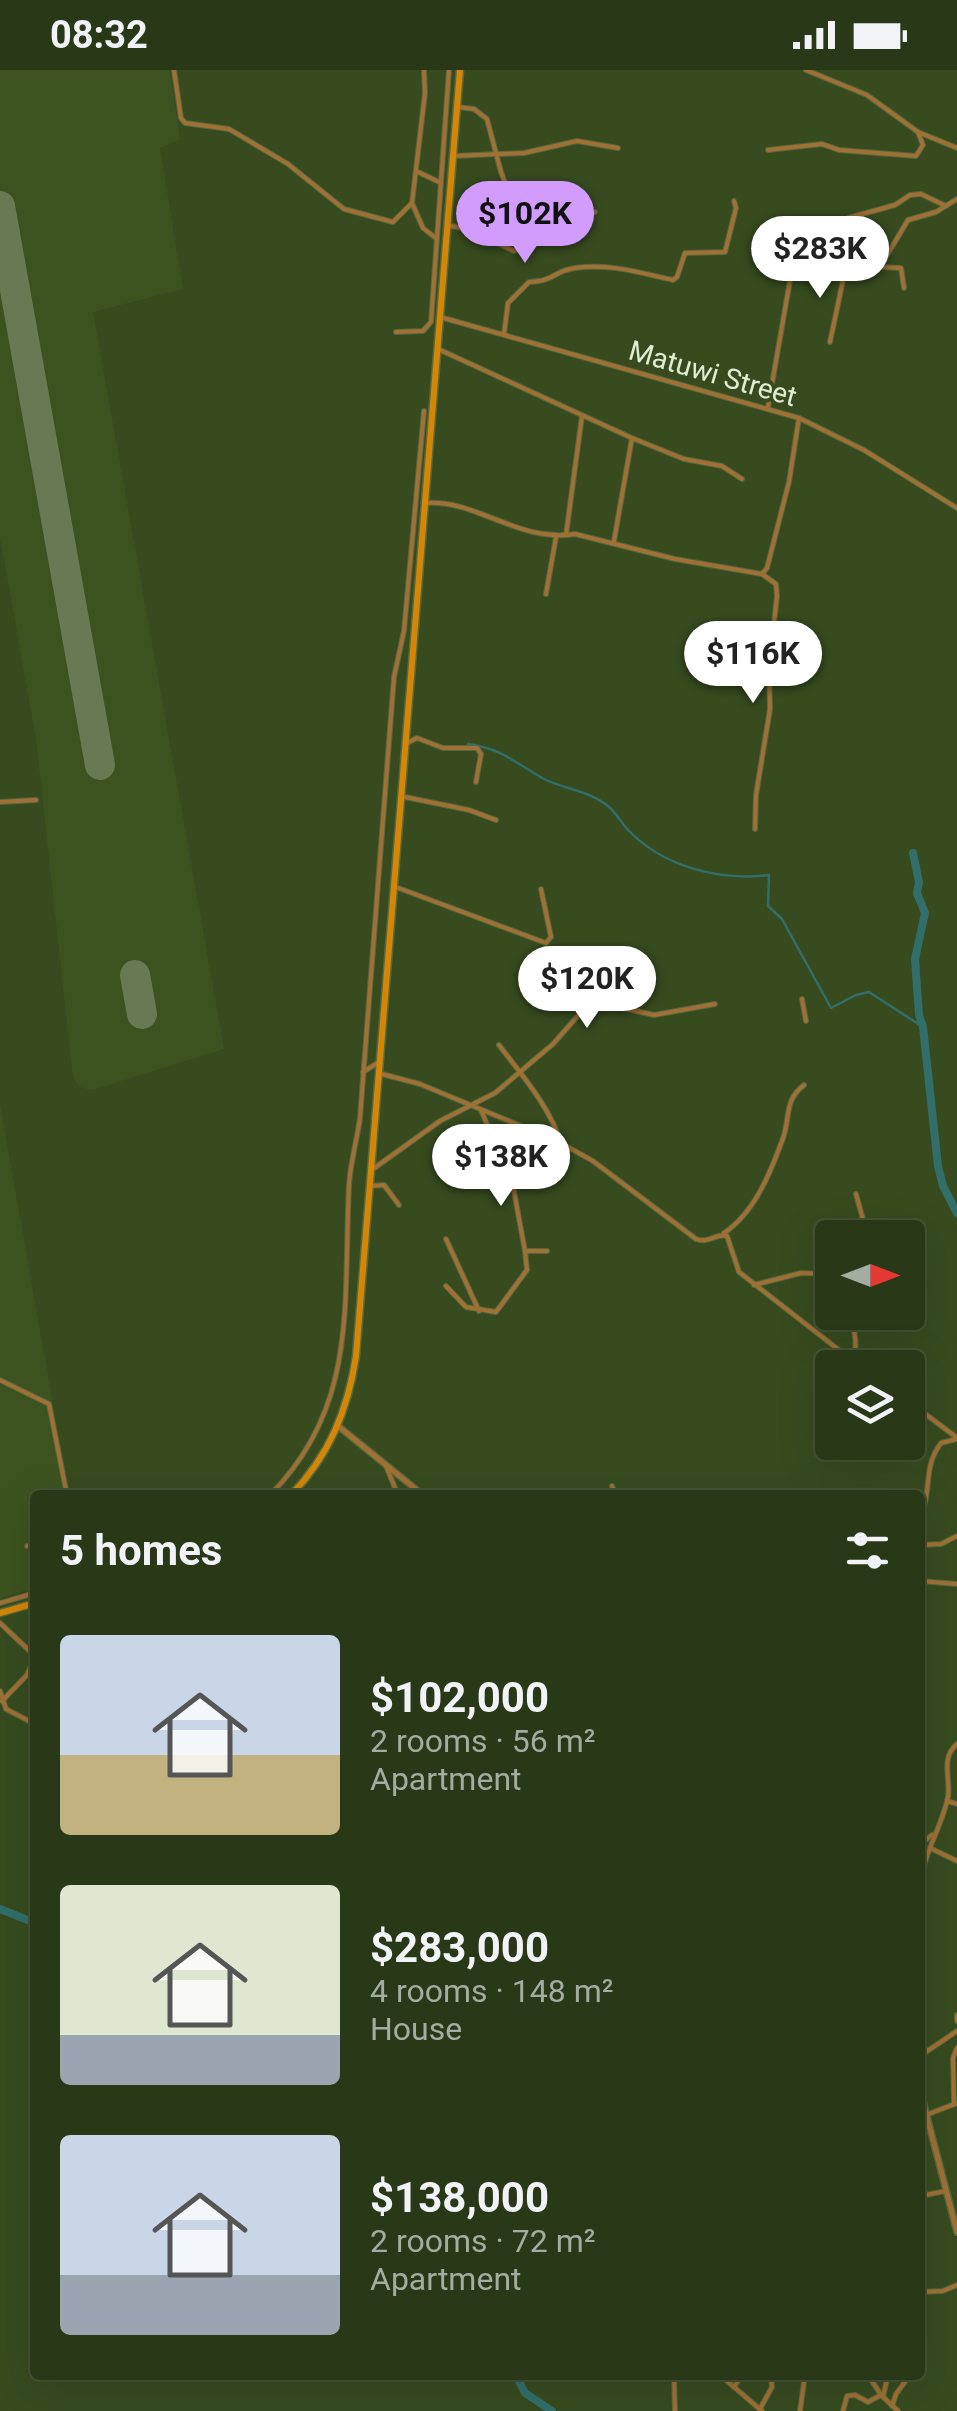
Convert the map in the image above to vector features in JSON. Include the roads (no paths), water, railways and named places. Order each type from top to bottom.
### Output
[{"type":"main road","points":[[295,1490],[322,1456],[338,1426],[348,1400],[356,1356],[460,70]]},
{"type":"main road","points":[[0,1613],[30,1604]]},
{"type":"street","points":[[174,70],[185,123],[229,128],[276,156],[352,213],[393,222],[412,203]]},
{"type":"street","points":[[424,70],[425,94],[412,203],[423,228],[438,239]]},
{"type":"street","points":[[396,332],[423,332],[429,328],[450,70]]},
{"type":"street","points":[[806,70],[872,98],[918,132],[957,148]]},
{"type":"street","points":[[456,107],[474,109],[487,118],[528,244]]},
{"type":"street","points":[[768,150],[822,144],[839,150],[916,156],[923,145],[918,132]]},
{"type":"street","points":[[453,156],[524,153],[578,141],[618,148]]},
{"type":"street","points":[[416,171],[441,183]]},
{"type":"street","points":[[831,260],[827,252],[837,232],[852,216],[895,204],[910,194],[920,194],[946,206]]},
{"type":"street","points":[[880,267],[908,220],[957,199]]},
{"type":"street","points":[[504,334],[508,303],[529,282],[548,281],[568,269],[582,267],[626,268],[673,280],[678,277],[685,253],[724,252],[736,211],[734,201]]},
{"type":"street","points":[[447,226],[470,230],[514,251],[554,236],[569,219],[595,212]]},
{"type":"street","points":[[768,407],[802,225],[820,221],[835,227],[837,232]]},
{"type":"street","points":[[790,274],[795,268],[831,260],[846,266],[901,268],[904,288]]},
{"type":"street","points":[[830,342],[846,266]]},
{"type":"street","name":"Matuwi Street","points":[[440,317],[799,418],[864,450],[957,508]]},
{"type":"street","points":[[438,349],[632,438],[684,459],[722,466],[742,479]]},
{"type":"street","points":[[275,1490],[298,1465],[316,1436],[340,1357],[348,1264],[349,1182],[356,1153],[394,677],[404,631],[424,411]]},
{"type":"street","points":[[566,535],[582,416]]},
{"type":"street","points":[[762,574],[784,504],[799,418]]},
{"type":"street","points":[[614,543],[632,438]]},
{"type":"street","points":[[425,503],[452,504],[512,527],[556,537],[575,534],[674,559],[762,574],[776,584],[769,715],[756,795],[755,828]]},
{"type":"street","points":[[546,594],[556,537]]},
{"type":"street","points":[[404,744],[416,738],[443,748],[478,748],[481,754],[476,782]]},
{"type":"street","points":[[400,796],[470,810],[496,820]]},
{"type":"street","points":[[0,802],[36,800]]},
{"type":"street","points":[[393,886],[546,943],[551,937],[550,924],[541,889]]},
{"type":"street","points":[[802,999],[806,1021]]},
{"type":"street","points":[[370,1172],[440,1120],[495,1093],[553,1044],[594,1000],[650,1015],[716,1004]]},
{"type":"street","points":[[500,1044],[551,1120],[561,1144]]},
{"type":"street","points":[[363,1072],[379,1062]]},
{"type":"street","points":[[378,1073],[420,1084],[561,1144],[593,1162],[696,1239],[705,1241],[741,1220],[751,1206],[783,1141],[790,1098],[804,1085]]},
{"type":"street","points":[[446,1286],[466,1307],[496,1312],[527,1270],[513,1186],[481,1110]]},
{"type":"street","points":[[369,1186],[384,1184],[399,1205]]},
{"type":"street","points":[[856,1194],[863,1220]]},
{"type":"street","points":[[720,1235],[732,1242],[736,1268],[839,1350]]},
{"type":"street","points":[[446,1239],[478,1311]]},
{"type":"street","points":[[525,1251],[546,1251]]},
{"type":"street","points":[[754,1285],[792,1275],[815,1274]]},
{"type":"street","points":[[0,1380],[49,1404],[66,1490]]},
{"type":"street","points":[[925,1414],[957,1438]]},
{"type":"street","points":[[338,1426],[417,1490]]},
{"type":"street","points":[[925,1503],[929,1463],[941,1442],[957,1438]]},
{"type":"street","points":[[384,1462],[396,1490]]},
{"type":"street","points":[[612,1486],[614,1490]]},
{"type":"street","points":[[925,1545],[941,1544],[957,1536]]},
{"type":"street","points":[[925,1581],[957,1584]]},
{"type":"street","points":[[0,1602],[30,1595]]},
{"type":"street","points":[[0,1623],[30,1651]]},
{"type":"street","points":[[2,1701],[30,1668]]},
{"type":"street","points":[[0,1692],[6,1709],[30,1721]]},
{"type":"street","points":[[925,1860],[947,1800],[948,1757],[957,1744]]},
{"type":"street","points":[[947,1800],[957,1804]]},
{"type":"street","points":[[925,1840],[932,1835]]},
{"type":"street","points":[[928,1847],[957,1862]]},
{"type":"street","points":[[925,2053],[957,2031]]},
{"type":"street","points":[[926,2114],[956,2103],[953,2058],[957,2048]]},
{"type":"street","points":[[925,2110],[957,2232]]},
{"type":"street","points":[[925,2195],[946,2191]]},
{"type":"street","points":[[925,2292],[957,2285]]},
{"type":"street","points":[[674,2380],[674,2411]]},
{"type":"street","points":[[726,2380],[761,2410],[769,2395],[770,2380]]},
{"type":"street","points":[[734,2387],[739,2380]]},
{"type":"street","points":[[800,2411],[804,2380]]},
{"type":"street","points":[[871,2380],[896,2409]]},
{"type":"street","points":[[882,2396],[887,2380]]},
{"type":"street","points":[[896,2409],[896,2394],[906,2380]]},
{"type":"street","points":[[843,2411],[847,2396],[855,2395],[868,2402],[882,2396]]},
{"type":"street","points":[[750,2411],[753,2404]]},
{"type":"waterway","points":[[468,744],[500,753],[544,779],[601,801],[642,843],[675,862],[731,876],[769,875],[768,906],[782,919],[831,1008],[869,992],[923,1027]]},
{"type":"waterway","points":[[913,853],[919,882],[917,893],[925,913],[915,959],[919,1015],[938,1166],[957,1213]]},
{"type":"waterway","points":[[0,1909],[30,1921]]},
{"type":"waterway","points":[[518,2380],[525,2393],[552,2411]]}]
